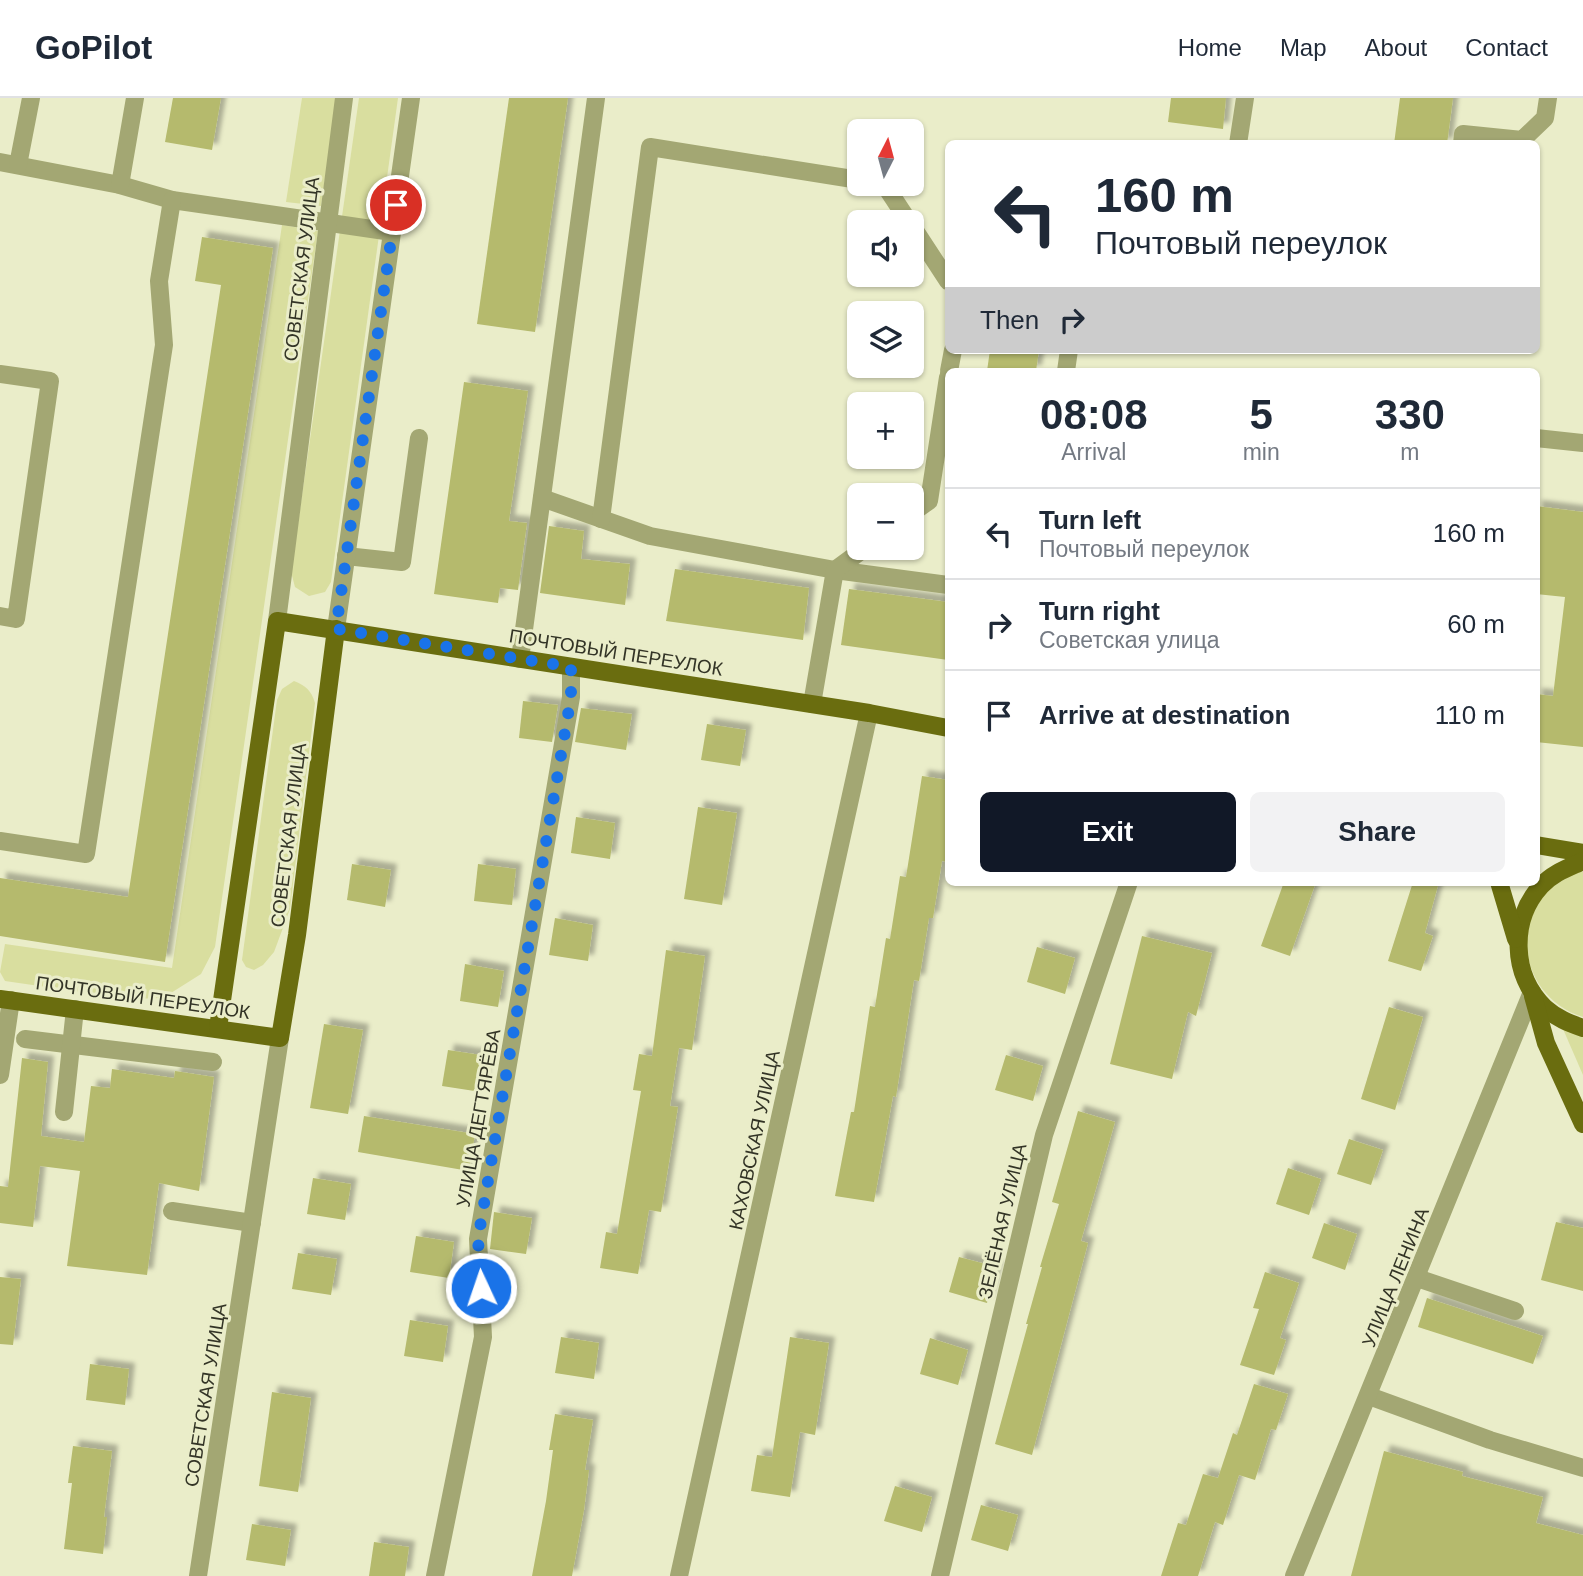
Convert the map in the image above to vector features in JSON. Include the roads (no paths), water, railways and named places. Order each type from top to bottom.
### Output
[{"type":"main road","name":"ПОЧТОВЫЙ ПЕРЕУЛОК","points":[[277,621],[869,713],[945,727]]},
{"type":"main road","name":"СОВЕТСКАЯ УЛИЦА","points":[[218,1028],[277,621]]},
{"type":"main road","name":"СОВЕТСКАЯ УЛИЦА","points":[[280,1038],[297,935],[336,629]]},
{"type":"main road","points":[[1540,846],[1583,853]]},
{"type":"main road","points":[[1518,944],[1521,919],[1531,899],[1543,884],[1558,872],[1583,861]]},
{"type":"main road","points":[[1500,886],[1518,944],[1521,970],[1532,992],[1546,1043],[1583,1124]]},
{"type":"main road","points":[[1532,992],[1546,1008],[1564,1021],[1583,1028]]},
{"type":"main road","name":"ПОЧТОВЫЙ ПЕРЕУЛОК","points":[[6,1000],[280,1038]]},
{"type":"street","points":[[31,98],[9,164],[120,185],[172,200],[392,232]]},
{"type":"street","points":[[120,185],[135,98]]},
{"type":"street","name":"СОВЕТСКАЯ УЛИЦА","points":[[277,621],[344,98]]},
{"type":"street","name":"СОВЕТСКАЯ УЛИЦА","points":[[336,629],[411,98]]},
{"type":"street","points":[[520,659],[596,98]]},
{"type":"street","points":[[1239,140],[1245,98]]},
{"type":"street","points":[[1462,140],[1463,134],[1522,140],[1545,118],[1548,98]]},
{"type":"street","points":[[601,519],[650,147],[847,178]]},
{"type":"street","points":[[0,841],[86,854],[164,345],[159,282],[172,200]]},
{"type":"street","points":[[924,244],[945,276]]},
{"type":"street","points":[[0,374],[50,381],[16,619],[0,616]]},
{"type":"street","points":[[924,505],[929,501],[945,397]]},
{"type":"street","points":[[346,556],[402,562],[419,438]]},
{"type":"street","points":[[1540,438],[1583,443]]},
{"type":"street","points":[[542,498],[650,536],[835,570],[945,585]]},
{"type":"street","points":[[812,704],[835,570],[849,560]]},
{"type":"street","name":"УЛИЦА ДЕГТЯРЁВА","points":[[435,1576],[483,1337],[478,1239],[571,697],[571,667]]},
{"type":"street","name":"КАХОВСКАЯ УЛИЦА","points":[[679,1576],[869,713]]},
{"type":"street","name":"ЗЕЛЁНАЯ УЛИЦА","points":[[940,1576],[1044,1135],[1128,886]]},
{"type":"street","name":"УЛИЦА ЛЕНИНА","points":[[1294,1576],[1370,1396],[1532,992]]},
{"type":"street","points":[[0,1075],[6,1000]]},
{"type":"street","points":[[64,1112],[75,1009]]},
{"type":"street","name":"СОВЕТСКАЯ УЛИЦА","points":[[198,1576],[280,1038]]},
{"type":"street","points":[[24,1039],[213,1062]]},
{"type":"street","points":[[172,1211],[252,1223]]},
{"type":"street","points":[[1417,1278],[1515,1311]]},
{"type":"street","points":[[1370,1396],[1490,1440],[1583,1468]]}]
